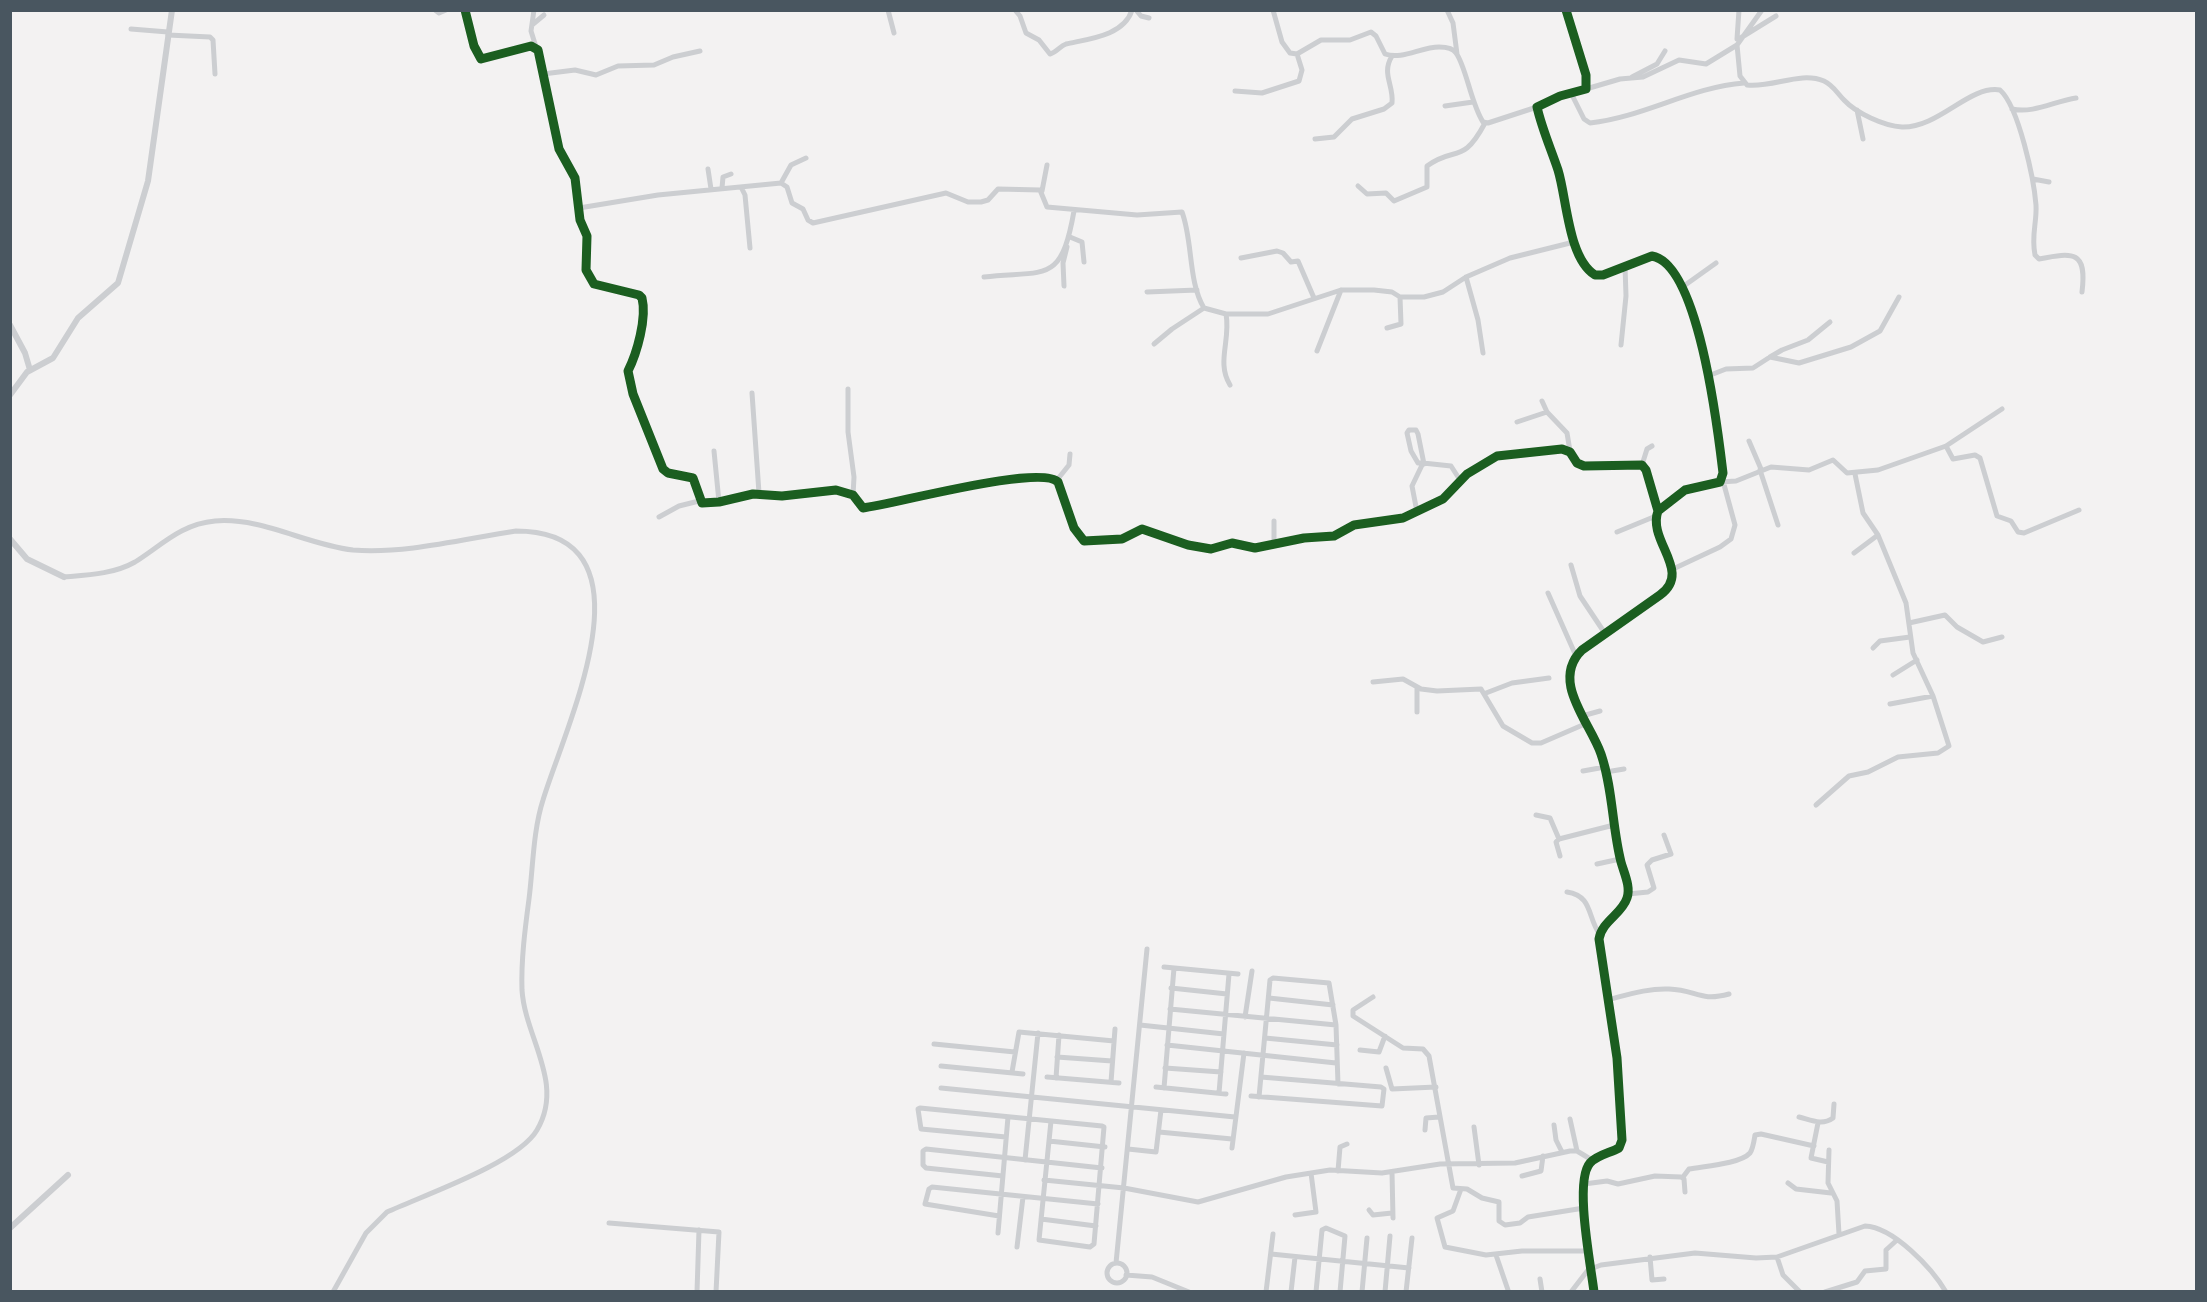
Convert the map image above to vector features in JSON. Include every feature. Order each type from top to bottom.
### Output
[{"type":"street","points":[[10,395],[30,370],[53,358],[78,318],[118,283],[148,181],[172,10]]},
{"type":"street","points":[[435,10],[439,13],[446,10]]},
{"type":"street","points":[[465,10],[474,46],[481,59],[536,47]]},
{"type":"street","points":[[534,10],[532,25],[559,149],[575,178],[580,220],[587,236],[585,262],[590,280],[594,284],[639,295],[642,298],[640,336],[635,360],[628,371],[631,386],[663,469],[668,473],[686,474],[693,478],[698,486],[699,501]]},
{"type":"street","points":[[888,10],[894,33]]},
{"type":"street","points":[[1015,10],[1020,16],[1026,33],[1039,40],[1050,54],[1064,45],[1092,40],[1113,30],[1125,22],[1134,10],[1141,16],[1149,18]]},
{"type":"street","points":[[1273,10],[1285,48],[1290,53],[1297,54],[1321,40],[1350,40],[1371,32],[1376,36],[1385,54],[1392,56],[1441,47],[1457,54]]},
{"type":"street","points":[[1447,10],[1453,23],[1457,54],[1473,102],[1485,123]]},
{"type":"street","points":[[1566,10],[1586,75],[1586,89]]},
{"type":"street","points":[[1739,10],[1737,42],[1740,76],[1744,83]]},
{"type":"street","points":[[1737,42],[1762,10]]},
{"type":"street","points":[[532,25],[544,15]]},
{"type":"street","points":[[1628,78],[1643,77],[1679,60],[1706,64],[1776,16]]},
{"type":"street","points":[[131,29],[210,37],[213,40],[215,74]]},
{"type":"street","points":[[543,74],[575,70],[596,75],[618,66],[654,65],[674,57],[700,51]]},
{"type":"street","points":[[1358,186],[1367,194],[1386,193],[1394,201],[1427,187],[1427,166],[1470,147],[1485,123],[1537,107],[1544,102],[1571,93],[1628,78],[1652,68],[1665,51]]},
{"type":"street","points":[[1235,91],[1262,93],[1299,81],[1302,70],[1297,54]]},
{"type":"street","points":[[1315,139],[1334,137],[1353,119],[1384,109],[1392,103],[1386,75],[1392,56]]},
{"type":"street","points":[[1571,93],[1584,119],[1590,123],[1629,116],[1717,86],[1744,83],[1751,86],[1774,85],[1802,77],[1815,78],[1830,84],[1857,110],[1890,124],[1911,126],[1930,122],[1974,96],[1997,89],[2004,93],[2012,109],[2033,179],[2036,205],[2032,238],[2035,255],[2039,259],[2068,254],[2078,258],[2084,272],[2082,292]]},
{"type":"street","points":[[2012,109],[2026,111],[2055,101],[2076,98]]},
{"type":"street","points":[[1445,106],[1473,102]]},
{"type":"street","points":[[1537,107],[1545,141],[1558,171],[1574,242],[1586,266],[1595,275],[1603,275],[1652,256],[1661,257],[1681,288],[1699,329],[1723,472],[1722,481],[1735,525],[1731,538],[1720,547],[1673,569]]},
{"type":"street","points":[[1857,110],[1863,139]]},
{"type":"street","points":[[781,183],[791,165],[806,158]]},
{"type":"street","points":[[1047,165],[1042,191],[1047,207],[1145,215],[1182,212],[1192,250],[1197,290],[1204,308]]},
{"type":"street","points":[[708,169],[711,189]]},
{"type":"street","points":[[722,188],[723,177],[732,174]]},
{"type":"street","points":[[2033,179],[2049,182]]},
{"type":"street","points":[[579,208],[711,189],[781,183],[787,186],[792,203],[803,209],[808,220],[813,223],[946,193],[969,202],[987,200],[998,189],[1042,191]]},
{"type":"street","points":[[741,187],[745,195],[750,248]]},
{"type":"street","points":[[1064,286],[1063,263],[1074,211]]},
{"type":"street","points":[[1069,238],[1082,242],[1084,262]]},
{"type":"street","points":[[984,277],[1045,272],[1055,264],[1069,238]]},
{"type":"street","points":[[1154,345],[1172,329],[1204,308],[1226,314],[1268,314],[1341,290],[1392,292],[1400,297],[1434,295],[1466,277],[1527,252],[1574,242]]},
{"type":"street","points":[[1241,258],[1277,251],[1283,253],[1291,262],[1300,262],[1307,288],[1314,298]]},
{"type":"street","points":[[1681,288],[1716,263]]},
{"type":"street","points":[[1622,345],[1626,296],[1625,266]]},
{"type":"street","points":[[1466,277],[1478,320],[1483,353]]},
{"type":"street","points":[[1147,292],[1197,290]]},
{"type":"street","points":[[1317,351],[1341,290]]},
{"type":"street","points":[[1388,328],[1401,324],[1400,297]]},
{"type":"street","points":[[1770,357],[1799,363],[1851,347],[1880,331],[1899,297]]},
{"type":"street","points":[[1226,314],[1229,330],[1223,368],[1230,385]]},
{"type":"street","points":[[1708,376],[1726,369],[1753,368],[1782,350],[1808,340],[1830,322]]},
{"type":"street","points":[[10,325],[25,354],[30,370]]},
{"type":"street","points":[[848,389],[848,432],[854,477],[852,495]]},
{"type":"street","points":[[752,393],[759,493]]},
{"type":"street","points":[[1542,401],[1547,412],[1567,434],[1570,452],[1575,462],[1584,466],[1642,465]]},
{"type":"street","points":[[1617,532],[1657,514],[1685,490],[1722,481],[1736,481],[1761,470],[1782,467],[1809,470],[1833,460],[1844,472],[1855,474],[1878,470],[1946,446],[2002,409]]},
{"type":"street","points":[[1517,422],[1547,412]]},
{"type":"street","points":[[1417,512],[1412,486],[1423,464],[1418,434],[1416,430],[1409,430],[1407,433],[1411,451],[1416,461],[1423,464],[1451,466],[1460,480]]},
{"type":"street","points":[[1749,441],[1761,470],[1778,525]]},
{"type":"street","points":[[1642,465],[1647,449],[1652,446]]},
{"type":"street","points":[[1946,446],[1953,459],[1975,455],[1980,458],[1997,516],[2011,521],[2018,532],[2024,533],[2079,510]]},
{"type":"street","points":[[1057,480],[1074,528],[1081,538],[1088,542],[1122,538],[1142,529],[1188,545],[1211,549],[1232,543],[1255,548],[1274,543],[1334,536],[1354,525],[1397,520],[1448,496],[1460,480],[1497,456],[1562,448],[1570,452]]},
{"type":"street","points":[[714,451],[719,502]]},
{"type":"street","points":[[1057,480],[1069,465],[1070,454]]},
{"type":"street","points":[[1600,935],[1621,909],[1628,894],[1614,825],[1606,769],[1569,681],[1570,668],[1576,656],[1604,632],[1664,592],[1670,585],[1673,569],[1662,544],[1657,514],[1646,471],[1642,465]]},
{"type":"street","points":[[1816,806],[1849,776],[1868,772],[1898,757],[1927,754],[1947,749],[1949,746],[1933,696],[1917,660],[1896,577],[1878,535],[1863,513],[1855,474]]},
{"type":"street","points":[[659,517],[677,507],[699,501],[719,502],[759,493],[782,496],[836,490],[852,495],[863,508],[921,498],[993,481],[1019,478],[1057,480]]},
{"type":"street","points":[[10,539],[27,559],[64,577],[94,575],[119,569],[135,561],[170,536],[190,526],[213,521],[234,521],[351,550],[388,550],[516,531],[537,531],[567,543],[585,563],[593,584],[595,618],[586,674],[542,803],[524,939],[522,992],[530,1026],[547,1078],[547,1104],[537,1131],[515,1154],[387,1212],[376,1221],[333,1292]]},
{"type":"street","points":[[1274,521],[1274,543]]},
{"type":"street","points":[[1854,553],[1878,535]]},
{"type":"street","points":[[1571,565],[1580,596],[1604,632]]},
{"type":"street","points":[[1548,593],[1576,656]]},
{"type":"street","points":[[1909,623],[1941,615],[1949,617],[1957,627],[1983,642],[2002,637]]},
{"type":"street","points":[[1873,648],[1880,641],[1910,637]]},
{"type":"street","points":[[1893,675],[1917,660]]},
{"type":"street","points":[[1486,693],[1512,683],[1549,678]]},
{"type":"street","points":[[1373,682],[1403,679],[1417,687],[1441,692],[1478,688],[1486,693],[1503,726],[1532,743],[1541,743],[1585,723]]},
{"type":"street","points":[[1417,687],[1417,712]]},
{"type":"street","points":[[1890,704],[1933,696]]},
{"type":"street","points":[[1582,716],[1600,711]]},
{"type":"street","points":[[1583,771],[1624,769]]},
{"type":"street","points":[[1536,815],[1550,818],[1559,839]]},
{"type":"street","points":[[1560,856],[1556,842],[1559,839],[1614,825]]},
{"type":"street","points":[[1628,894],[1648,892],[1654,888],[1647,865],[1671,854],[1664,835]]},
{"type":"street","points":[[1597,864],[1620,859]]},
{"type":"street","points":[[1567,892],[1585,898],[1589,906],[1591,921],[1600,935],[1607,1000],[1617,1058],[1622,1143],[1616,1149],[1592,1160],[1585,1170],[1584,1208],[1587,1251],[1595,1289]]},
{"type":"street","points":[[1116,1263],[1148,949]]},
{"type":"street","points":[[1164,967],[1238,974]]},
{"type":"street","points":[[1164,1088],[1174,968]]},
{"type":"street","points":[[1245,1017],[1252,971]]},
{"type":"street","points":[[1156,1087],[1222,1093],[1221,1072],[1229,974]]},
{"type":"street","points":[[1259,1097],[1272,978],[1329,983],[1336,1025],[1338,1084]]},
{"type":"street","points":[[1171,988],[1227,994]]},
{"type":"street","points":[[1607,1000],[1666,989],[1689,992],[1707,999],[1729,994]]},
{"type":"street","points":[[1373,997],[1351,1013],[1403,1048],[1421,1049],[1427,1052],[1436,1087],[1439,1117],[1452,1186],[1467,1189],[1480,1197],[1499,1202],[1499,1221],[1505,1225],[1520,1223],[1528,1217],[1584,1208]]},
{"type":"street","points":[[1269,998],[1333,1005]]},
{"type":"street","points":[[1170,1009],[1336,1025]]},
{"type":"street","points":[[1140,1025],[1224,1034]]},
{"type":"street","points":[[1111,1082],[1115,1029]]},
{"type":"street","points":[[1012,1072],[1017,1032],[1114,1041]]},
{"type":"street","points":[[1025,1160],[1038,1034]]},
{"type":"street","points":[[1056,1078],[1059,1035]]},
{"type":"street","points":[[1360,1050],[1379,1052],[1385,1036]]},
{"type":"street","points":[[1265,1038],[1337,1045]]},
{"type":"street","points":[[934,1044],[1015,1052]]},
{"type":"street","points":[[1167,1046],[1336,1063]]},
{"type":"street","points":[[1232,1148],[1244,1053]]},
{"type":"street","points":[[1057,1057],[1112,1061]]},
{"type":"street","points":[[941,1066],[1023,1074]]},
{"type":"street","points":[[1166,1068],[1221,1072]]},
{"type":"street","points":[[1386,1068],[1392,1089],[1436,1087]]},
{"type":"street","points":[[1047,1077],[1119,1083]]},
{"type":"street","points":[[1251,1096],[1380,1108],[1383,1098],[1381,1087],[1262,1077]]},
{"type":"street","points":[[941,1088],[1235,1117]]},
{"type":"street","points":[[1799,1117],[1818,1123],[1831,1120],[1834,1104]]},
{"type":"street","points":[[1006,1137],[921,1130],[920,1108],[1051,1121],[1104,1127],[1105,1148],[1092,1246],[1040,1241],[1051,1121]]},
{"type":"street","points":[[1128,1149],[1156,1152],[1161,1110]]},
{"type":"street","points":[[998,1233],[1008,1117]]},
{"type":"street","points":[[1425,1130],[1426,1118],[1439,1117]]},
{"type":"street","points":[[1570,1119],[1577,1151]]},
{"type":"street","points":[[1818,1123],[1811,1158],[1828,1162]]},
{"type":"street","points":[[1554,1125],[1556,1140],[1562,1152]]},
{"type":"street","points":[[1474,1127],[1479,1165]]},
{"type":"street","points":[[1159,1132],[1232,1139]]},
{"type":"street","points":[[1685,1192],[1683,1177],[1689,1168],[1728,1162],[1746,1156],[1751,1152],[1755,1135],[1761,1134],[1814,1146]]},
{"type":"street","points":[[1049,1141],[1105,1148]]},
{"type":"street","points":[[1338,1171],[1340,1147],[1347,1144]]},
{"type":"street","points":[[1003,1176],[926,1168],[923,1165],[923,1151],[926,1149],[1102,1168]]},
{"type":"street","points":[[1829,1150],[1828,1183],[1837,1201],[1839,1234]]},
{"type":"street","points":[[1044,1180],[1124,1188],[1198,1202],[1281,1178],[1311,1173],[1338,1171],[1364,1174],[1448,1163],[1479,1165],[1515,1162],[1577,1151],[1592,1160]]},
{"type":"street","points":[[1522,1176],[1541,1171],[1543,1156]]},
{"type":"street","points":[[1369,1210],[1373,1215],[1392,1216],[1392,1172]]},
{"type":"street","points":[[1295,1215],[1316,1212],[1311,1173]]},
{"type":"street","points":[[10,1228],[68,1175]]},
{"type":"street","points":[[1584,1184],[1607,1181],[1618,1184],[1655,1176],[1683,1177]]},
{"type":"street","points":[[1788,1183],[1796,1189],[1831,1193]]},
{"type":"street","points":[[999,1216],[926,1206],[929,1189],[932,1187],[1098,1204]]},
{"type":"street","points":[[1461,1189],[1454,1211],[1437,1218],[1442,1245],[1477,1254],[1496,1255],[1522,1251],[1587,1251]]},
{"type":"street","points":[[1017,1247],[1023,1197]]},
{"type":"street","points":[[1041,1219],[1096,1226]]},
{"type":"street","points":[[609,1223],[720,1233],[716,1292]]},
{"type":"street","points":[[1571,1292],[1591,1268],[1650,1257],[1695,1253],[1756,1258],[1777,1257],[1839,1234],[1872,1226],[1897,1240],[1931,1269],[1946,1292]]},
{"type":"street","points":[[1325,1292],[1316,1290],[1322,1230],[1326,1228],[1345,1234],[1340,1292]]},
{"type":"street","points":[[697,1292],[699,1230]]},
{"type":"street","points":[[1266,1292],[1273,1234]]},
{"type":"street","points":[[1385,1292],[1390,1236]]},
{"type":"street","points":[[1362,1292],[1367,1238]]},
{"type":"street","points":[[1406,1292],[1412,1238]]},
{"type":"street","points":[[1825,1292],[1857,1282],[1865,1271],[1886,1269],[1886,1250],[1897,1240]]},
{"type":"street","points":[[1271,1254],[1409,1268]]},
{"type":"street","points":[[1496,1255],[1506,1291]]},
{"type":"street","points":[[1291,1292],[1295,1257]]},
{"type":"street","points":[[1650,1257],[1652,1280],[1664,1279]]},
{"type":"street","points":[[1777,1257],[1783,1275],[1800,1292]]},
{"type":"street","points":[[1116,1263],[1125,1268],[1126,1275]]},
{"type":"street","points":[[1116,1263],[1108,1268],[1108,1278],[1117,1282],[1126,1275],[1152,1277],[1189,1292]]},
{"type":"street","points":[[1540,1279],[1542,1292]]},
{"type":"cycle path","points":[[465,10],[474,46],[481,59],[531,46],[538,50],[559,149],[575,178],[580,220],[587,236],[586,270],[594,284],[639,295],[642,298],[643,315],[640,335],[628,371],[633,394],[663,469],[668,473],[693,478],[702,503],[719,502],[753,494],[782,496],[836,490],[853,495],[863,508],[997,481],[1046,478],[1058,482],[1074,528],[1084,541],[1122,539],[1142,529],[1188,545],[1211,549],[1232,543],[1255,548],[1304,538],[1334,536],[1354,525],[1403,518],[1443,499],[1467,474],[1497,456],[1562,449],[1570,452],[1577,463],[1584,466],[1642,465],[1646,470],[1658,511]]},
{"type":"cycle path","points":[[1566,10],[1586,75],[1586,89],[1560,96],[1537,107],[1558,170],[1574,242],[1586,267],[1595,275],[1603,275],[1652,256],[1668,266],[1682,287],[1694,317],[1711,388],[1723,473],[1720,482],[1685,490],[1658,511],[1656,522],[1658,533],[1671,566],[1672,576],[1669,586],[1660,595],[1582,650],[1573,662],[1570,675],[1575,702],[1596,742],[1605,767],[1618,849],[1628,889],[1624,904],[1604,927],[1599,939],[1617,1058],[1622,1140],[1619,1148],[1593,1160],[1585,1173],[1583,1205],[1594,1292]]}]
